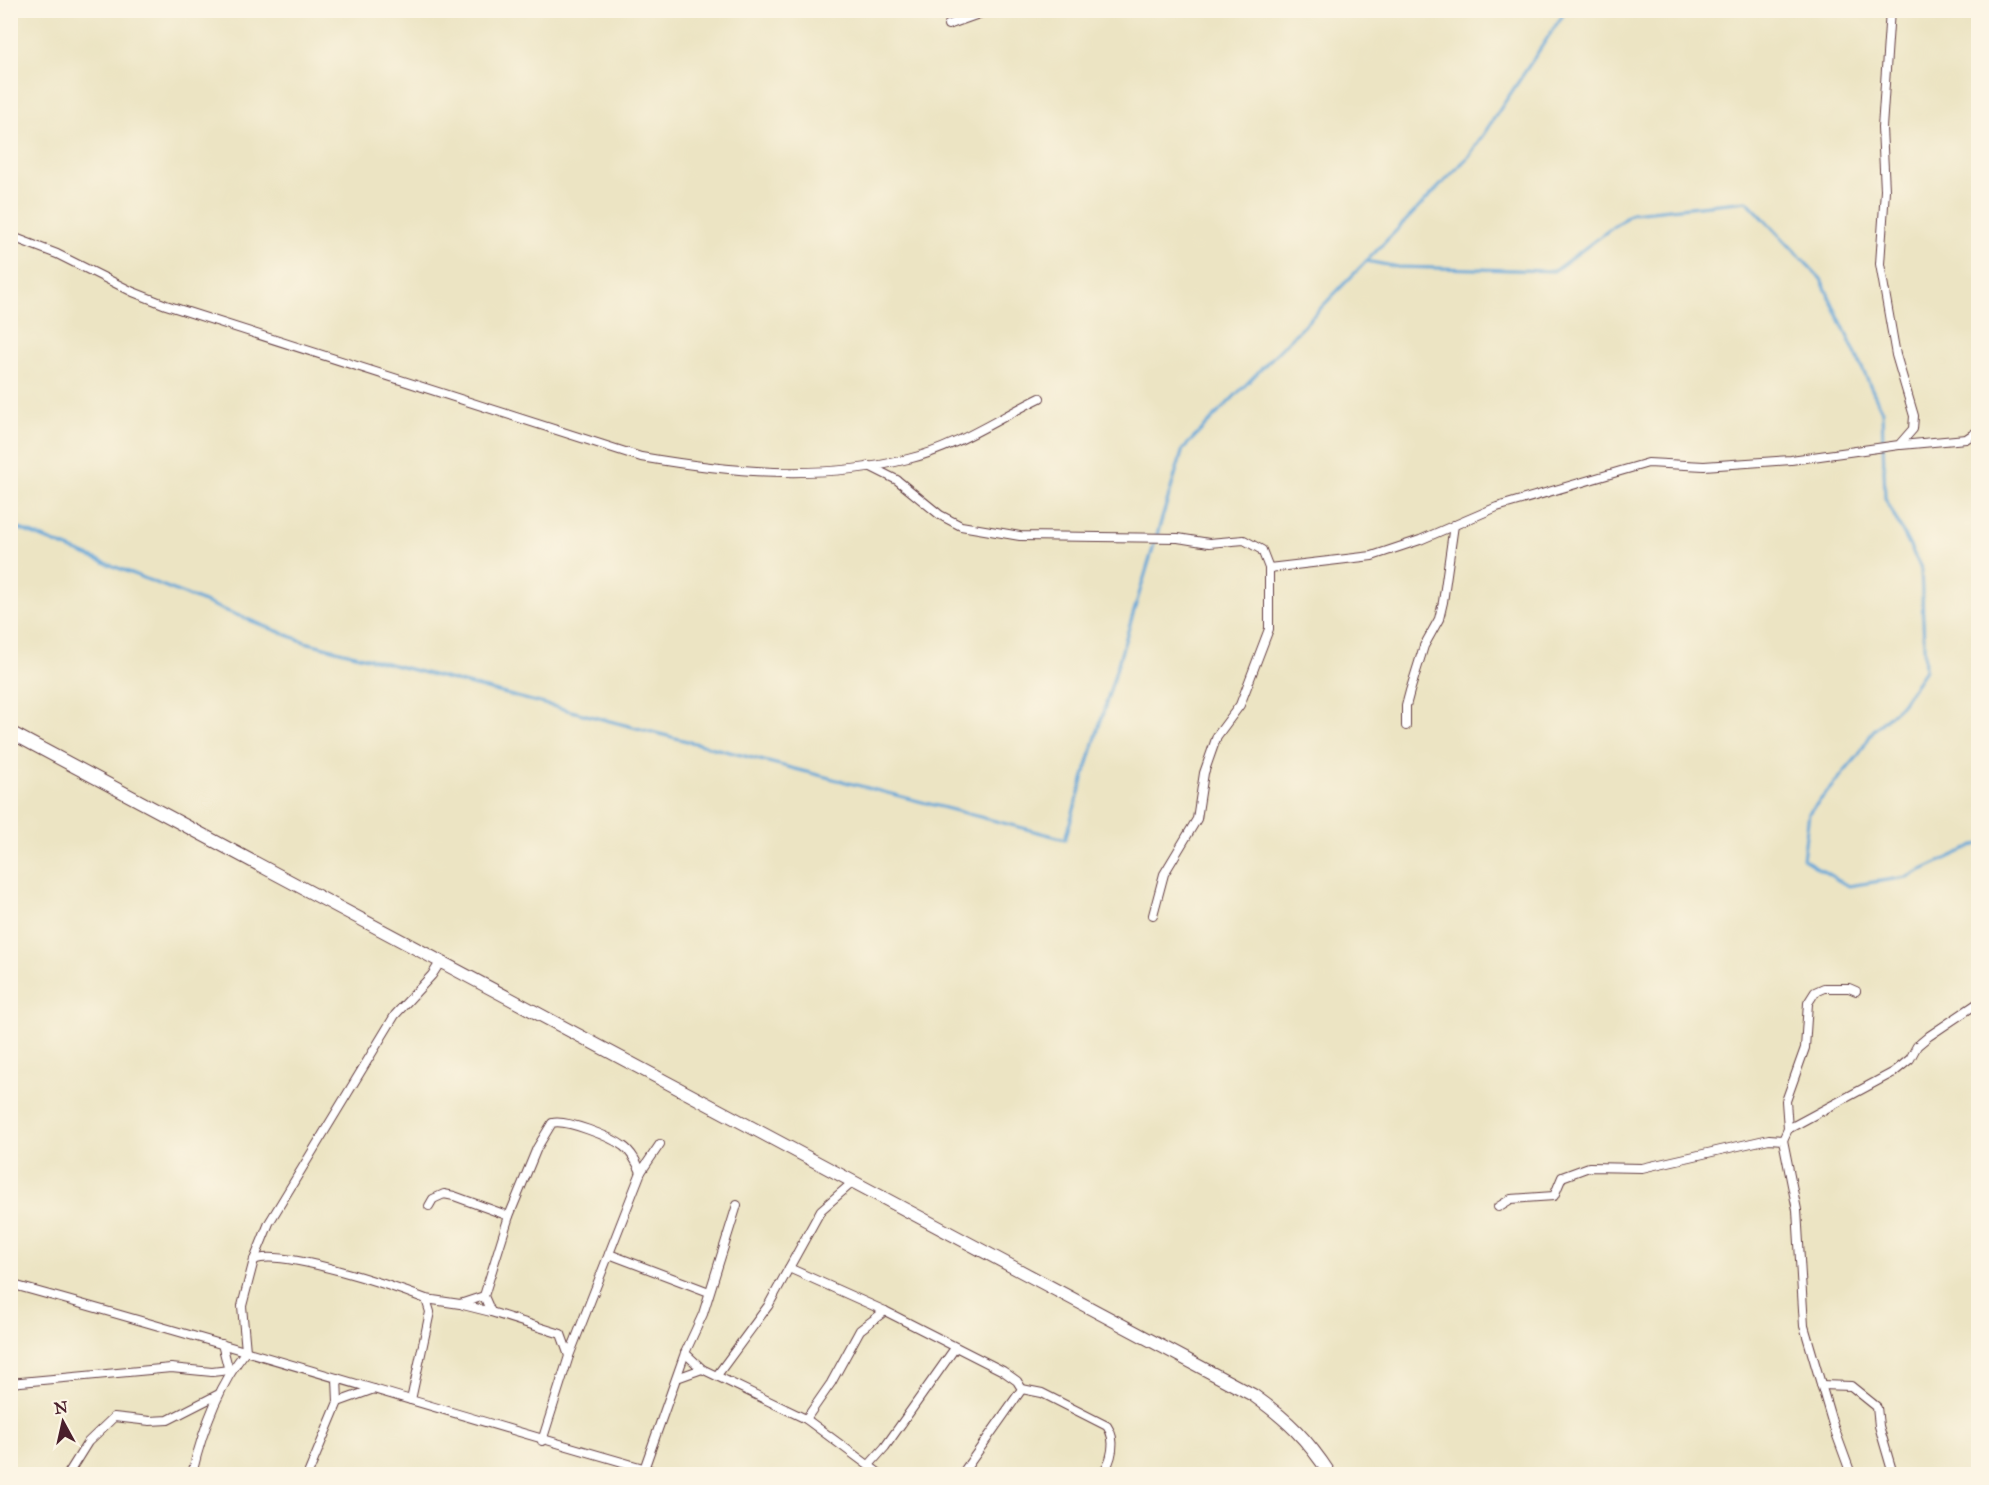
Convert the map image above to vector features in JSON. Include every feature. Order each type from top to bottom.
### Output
[{"type":"street","points":[[948,25],[990,10]]},
{"type":"street","points":[[1890,10],[1882,128],[1885,190],[1880,264],[1896,355],[1914,416],[1913,429],[1899,445]]},
{"type":"street","points":[[10,236],[57,254],[133,292],[166,305],[641,457],[694,466],[793,472],[831,471],[908,459],[946,446],[1040,398]]},
{"type":"street","points":[[1269,568],[1372,556],[1420,540],[1497,507],[1648,463],[1681,466],[1750,463],[1961,440],[1978,431]]},
{"type":"street","points":[[867,466],[897,480],[940,515],[960,526],[1020,536],[1178,538],[1209,543],[1244,540],[1262,550],[1269,568],[1269,629],[1240,705],[1217,736],[1204,773],[1197,819],[1164,874],[1153,915]]},
{"type":"street","points":[[1406,726],[1410,691],[1424,646],[1441,611],[1454,525]]},
{"type":"street","points":[[10,732],[1253,1395],[1280,1414],[1309,1442],[1330,1474]]},
{"type":"street","points":[[192,1474],[200,1439],[229,1371],[246,1351],[242,1306],[254,1260],[269,1223],[395,1015],[432,975],[441,961]]},
{"type":"street","points":[[1851,1474],[1804,1326],[1797,1210],[1783,1140],[1788,1129],[1786,1101],[1805,1048],[1808,1004],[1815,993],[1824,988],[1849,988],[1856,991]]},
{"type":"street","points":[[1788,1129],[1894,1072],[1910,1059],[1917,1046],[1929,1036],[1978,1003]]},
{"type":"street","points":[[491,1312],[483,1296],[509,1216],[537,1148],[552,1123],[572,1124],[623,1145],[633,1156],[641,1172]]},
{"type":"street","points":[[1498,1207],[1511,1199],[1554,1196],[1562,1177],[1577,1170],[1642,1168],[1769,1139],[1783,1140]]},
{"type":"street","points":[[542,1441],[569,1356],[641,1172],[660,1144]]},
{"type":"street","points":[[718,1374],[768,1306],[821,1210],[853,1182]]},
{"type":"street","points":[[429,1206],[433,1199],[444,1194],[509,1216]]},
{"type":"street","points":[[644,1469],[685,1353],[703,1314],[737,1205]]},
{"type":"street","points":[[609,1254],[709,1292]]},
{"type":"street","points":[[254,1260],[264,1256],[321,1266],[426,1299],[491,1312],[561,1334],[569,1356]]},
{"type":"street","points":[[789,1268],[885,1311],[1003,1371],[1017,1381],[1023,1389],[1042,1393],[1107,1426],[1113,1434],[1113,1448],[1107,1468],[1102,1474]]},
{"type":"street","points":[[10,1284],[246,1351],[542,1441],[664,1474]]},
{"type":"street","points":[[460,1304],[483,1296]]},
{"type":"street","points":[[411,1400],[430,1312],[426,1299]]},
{"type":"street","points":[[430,1312],[442,1302]]},
{"type":"street","points":[[806,1419],[831,1383],[860,1330],[885,1311]]},
{"type":"street","points":[[222,1344],[229,1371]]},
{"type":"street","points":[[869,1465],[891,1439],[955,1348]]},
{"type":"street","points":[[685,1353],[702,1368],[806,1419],[880,1474]]},
{"type":"street","points":[[10,1383],[171,1368],[212,1372],[229,1371]]},
{"type":"street","points":[[677,1378],[702,1368]]},
{"type":"street","points":[[308,1474],[338,1402],[337,1378]]},
{"type":"street","points":[[1821,1385],[1851,1386],[1877,1407],[1879,1426],[1893,1474]]},
{"type":"street","points":[[338,1402],[374,1389]]},
{"type":"street","points":[[962,1474],[1023,1389]]},
{"type":"street","points":[[68,1474],[88,1442],[114,1417],[150,1421],[168,1420],[219,1394]]},
{"type":"waterway","points":[[10,525],[305,642],[1065,839],[1183,449],[1469,156],[1566,10]]},
{"type":"waterway","points":[[1366,261],[1398,267],[1554,271],[1632,213],[1747,201],[1821,279],[1882,411],[1885,498],[1921,568],[1925,670],[1902,704],[1873,731],[1858,756],[1809,813],[1803,859],[1848,886],[1907,877],[1978,844]]}]
